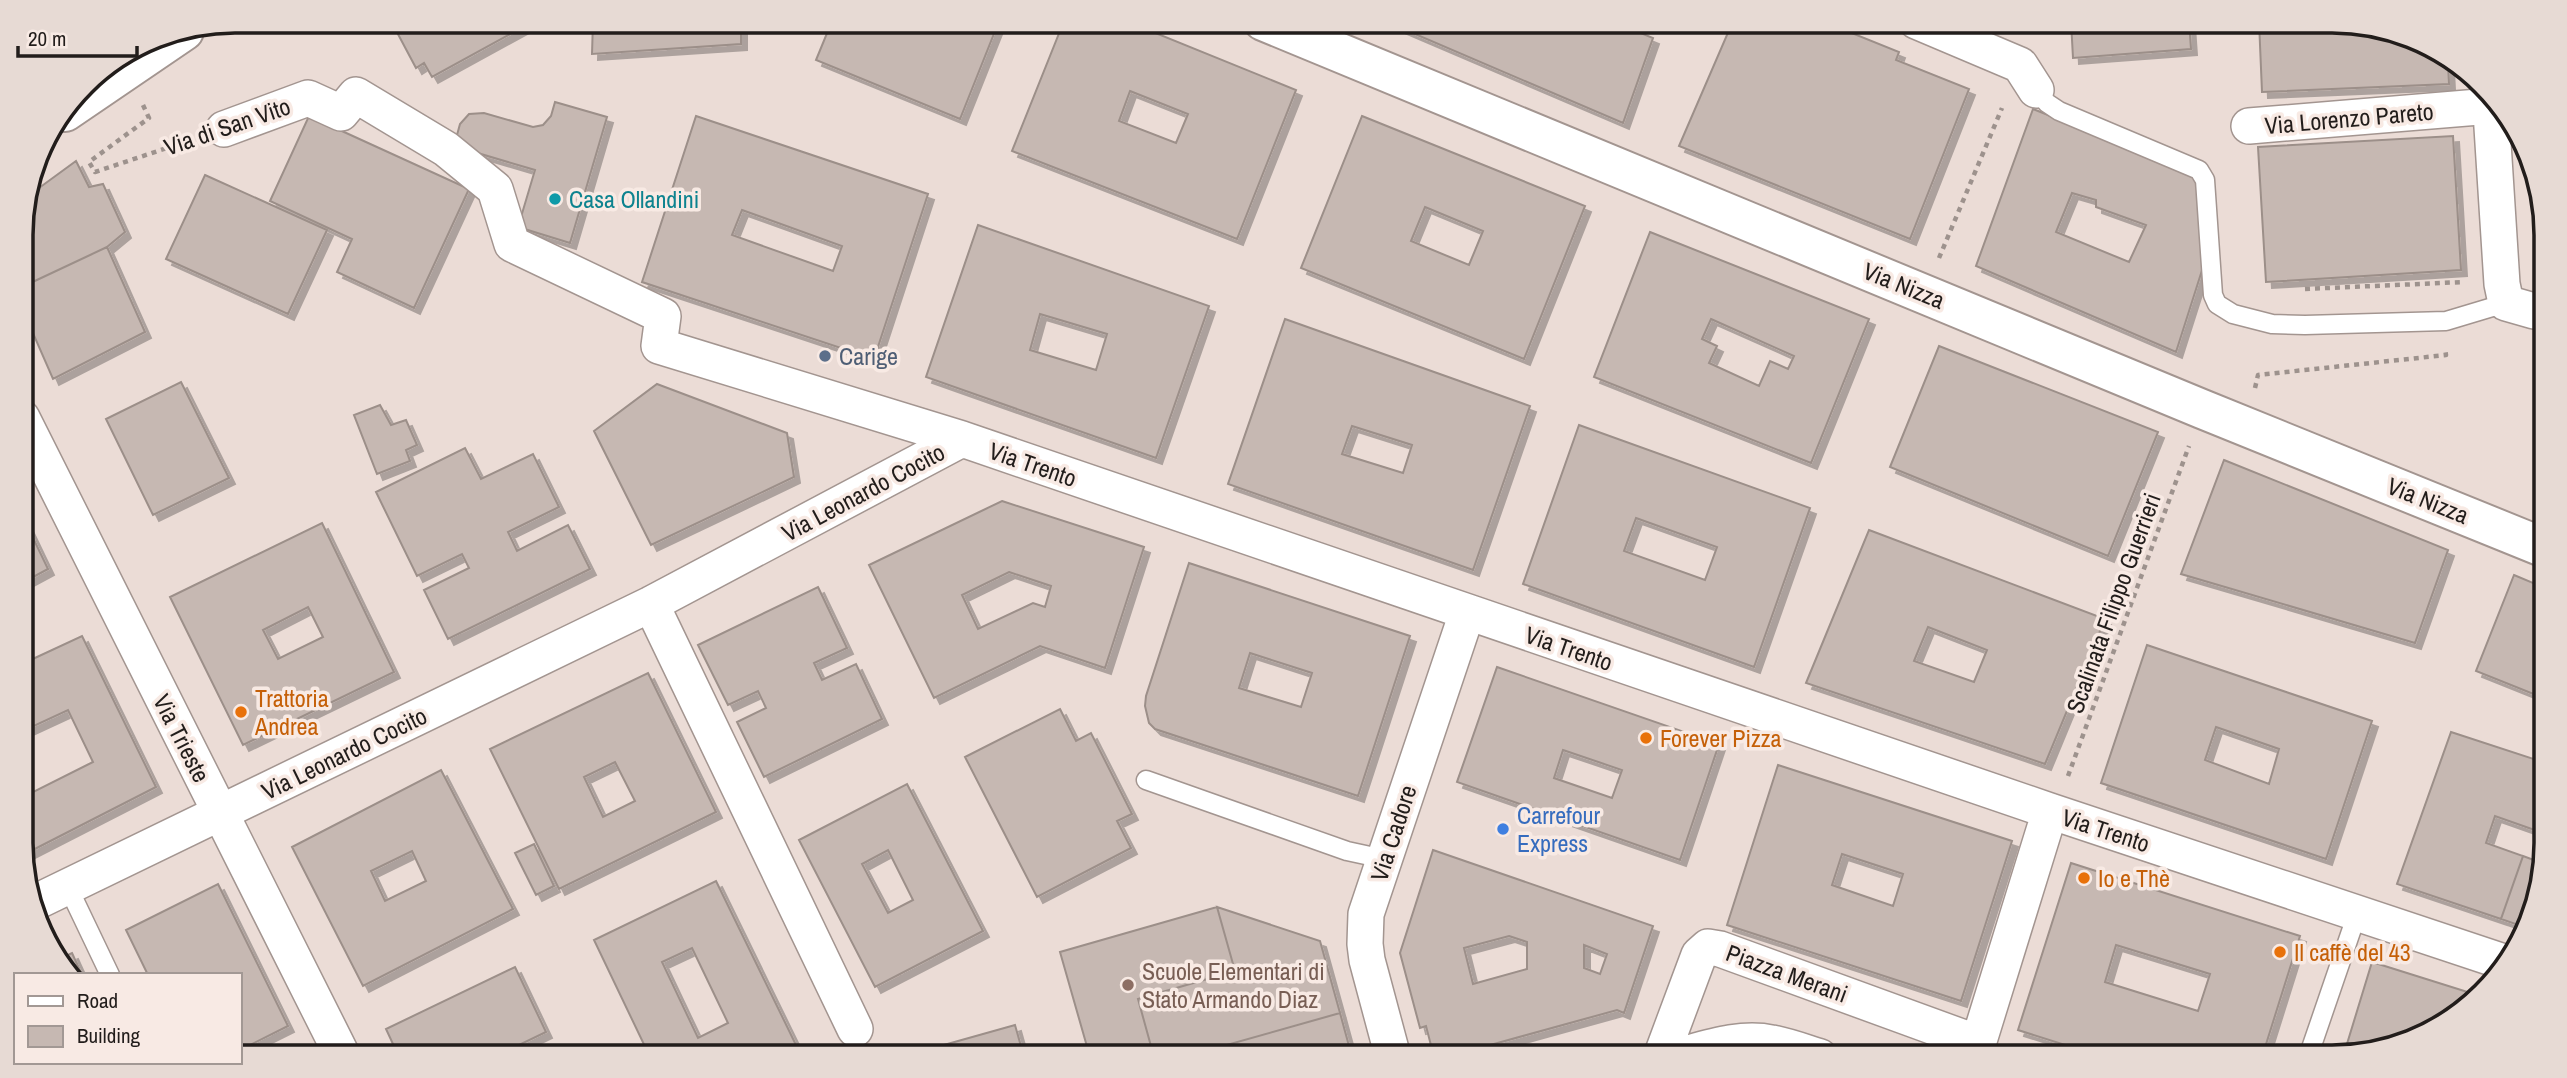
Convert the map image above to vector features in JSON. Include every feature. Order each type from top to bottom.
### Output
[{"type":"street","name":"Via Nizza","points":[[1292,33],[2534,544]]},
{"type":"street","points":[[1940,33],[2028,78]]},
{"type":"street","points":[[90,95],[157,50]]},
{"type":"street","name":"Via di San Vito","points":[[224,129],[308,98],[341,113],[356,95],[446,149],[495,189],[512,244],[663,316]]},
{"type":"street","name":"Via Lorenzo Pareto","points":[[2249,126],[2482,102]]},
{"type":"street","name":"Via Lorenzo Pareto","points":[[2492,112],[2502,284],[2506,303]]},
{"type":"street","points":[[2506,303],[2534,311]]},
{"type":"street","name":"Via Trento","points":[[663,316],[659,346],[962,439],[2050,811],[2496,960]]},
{"type":"street","name":"Via Leonardo Cocito","points":[[42,899],[652,604],[962,439]]},
{"type":"street","name":"Via Trieste","points":[[34,441],[337,1045]]},
{"type":"street","points":[[652,604],[855,1029]]},
{"type":"street","name":"Via Cadore","points":[[1391,1044],[1365,944],[1366,915],[1467,613]]},
{"type":"street","name":"Piazza Merani","points":[[1978,1044],[2050,811]]},
{"type":"street","name":"Piazza Merani","points":[[1666,1044],[1699,955],[1707,947],[1720,948],[1961,1044]]},
{"type":"street","points":[[1743,1044],[1751,1041],[1778,1044]]},
{"type":"lane","points":[[2028,78],[2046,103],[2059,111],[2199,170],[2205,180],[2213,295],[2224,310],[2272,324],[2369,324],[2446,321],[2506,303]]},
{"type":"lane","points":[[1146,780],[1348,851],[1384,859]]},
{"type":"lane","points":[[68,887],[109,973]]},
{"type":"lane","points":[[2312,1044],[2357,914]]},
{"type":"path","points":[[1938,261],[2028,78]]},
{"type":"path","name":"Via di San Vito","points":[[142,101],[149,118],[89,162],[95,172],[224,129]]},
{"type":"path","points":[[2305,289],[2465,282]]},
{"type":"path","points":[[2254,391],[2258,375],[2446,355],[2445,343]]},
{"type":"path","name":"Scalinata Filippo Guerrieri","points":[[2067,779],[2192,439]]},
{"type":"building","points":[[397,33],[512,33],[432,77],[424,63],[416,68]]},
{"type":"building","points":[[593,33],[741,33],[741,44],[592,54]]},
{"type":"building","points":[[827,33],[994,33],[960,119],[816,60]]},
{"type":"building","points":[[1059,33],[1156,33],[1296,90],[1237,239],[1012,151]],"holes":[[[1130,91],[1188,114],[1176,143],[1119,121]]]},
{"type":"building","points":[[1413,33],[1640,33],[1653,38],[1623,123]]},
{"type":"building","points":[[1728,33],[1852,33],[1899,52],[1896,60],[1969,89],[1910,239],[1679,146]]},
{"type":"building","points":[[2072,33],[2190,33],[2191,49],[2073,58]]},
{"type":"building","points":[[2260,33],[2331,33],[2371,37],[2409,49],[2448,70],[2449,84],[2262,92]]},
{"type":"building","name":"Casa Ollandini","points":[[555,102],[607,117],[570,243],[518,227],[535,170],[454,146],[460,124],[469,114],[484,113],[533,127],[543,125],[551,116]]},
{"type":"building","points":[[2033,109],[2196,174],[2204,264],[2176,352],[1976,266]],"holes":[[[2072,193],[2096,200],[2096,207],[2146,225],[2129,262],[2056,232]]]},
{"type":"building","points":[[309,116],[469,189],[414,308],[337,272],[352,239],[270,201]]},
{"type":"building","points":[[696,116],[928,194],[874,359],[642,282]],"holes":[[[742,210],[842,246],[833,271],[732,235]]]},
{"type":"building","points":[[1362,116],[1585,206],[1524,359],[1301,268]],"holes":[[[1425,207],[1483,231],[1469,265],[1411,241]]]},
{"type":"building","points":[[2453,136],[2461,270],[2266,282],[2258,147]]},
{"type":"building","points":[[76,161],[89,187],[103,184],[125,232],[107,247],[34,281],[34,222],[39,188]]},
{"type":"building","points":[[205,175],[327,230],[288,314],[166,259]]},
{"type":"building","points":[[978,225],[1209,306],[1156,458],[926,377]],"holes":[[[1040,314],[1107,334],[1096,370],[1030,350]]]},
{"type":"building","points":[[1650,232],[1869,319],[1811,463],[1594,377]],"holes":[[[1711,319],[1794,356],[1788,369],[1770,361],[1759,386],[1709,363],[1717,346],[1702,339]]]},
{"type":"building","points":[[107,247],[145,332],[53,379],[34,335],[34,281]]},
{"type":"building","points":[[1285,319],[1530,406],[1473,570],[1228,484]],"holes":[[[1352,426],[1412,445],[1403,473],[1342,454]]]},
{"type":"building","points":[[1939,346],[2158,432],[2108,556],[1890,467]]},
{"type":"building","points":[[181,382],[229,478],[153,515],[106,419]]},
{"type":"building","points":[[657,384],[787,433],[794,477],[651,545],[594,431]]},
{"type":"building","points":[[380,405],[391,425],[406,420],[417,445],[406,450],[410,461],[377,474],[354,415]]},
{"type":"building","points":[[1579,425],[1810,508],[1754,667],[1523,584]],"holes":[[[1636,518],[1717,547],[1705,580],[1624,551]]]},
{"type":"building","points":[[465,448],[481,479],[533,454],[559,507],[508,532],[517,551],[568,525],[590,569],[448,639],[424,590],[469,568],[462,554],[417,576],[376,492]]},
{"type":"building","points":[[2224,460],[2448,550],[2415,643],[2181,574]]},
{"type":"building","points":[[1002,501],[1144,547],[1105,668],[1040,646],[934,698],[869,565]],"holes":[[[1009,572],[1051,586],[1045,607],[1033,603],[978,629],[962,595]]]},
{"type":"building","points":[[322,523],[394,672],[243,745],[170,597]],"holes":[[[308,607],[323,637],[278,659],[263,630]]]},
{"type":"building","points":[[1869,530],[2105,619],[2045,764],[1806,683]],"holes":[[[1928,627],[1987,650],[1974,682],[1914,661]]]},
{"type":"building","points":[[33,539],[48,569],[33,577]]},
{"type":"building","points":[[1189,563],[1410,636],[1358,796],[1155,729],[1149,723],[1146,696]],"holes":[[[1250,653],[1312,673],[1301,707],[1239,688]]]},
{"type":"building","points":[[2514,575],[2534,583],[2534,694],[2476,671]]},
{"type":"building","points":[[818,587],[847,648],[814,663],[822,680],[856,664],[882,719],[764,777],[737,722],[766,708],[758,691],[728,705],[698,645]]},
{"type":"building","points":[[82,636],[156,787],[34,850],[33,792],[93,762],[68,710],[33,726],[33,659]]},
{"type":"building","points":[[2147,645],[2372,721],[2326,859],[2101,783]],"holes":[[[2216,727],[2279,749],[2269,784],[2205,760]]]},
{"type":"building","points":[[1497,667],[1719,744],[1680,860],[1457,782]],"holes":[[[1563,750],[1622,770],[1612,798],[1554,778]]]},
{"type":"building","points":[[648,673],[716,812],[559,889],[490,749]],"holes":[[[615,762],[635,801],[603,817],[584,777]]]},
{"type":"building","points":[[1060,709],[1076,741],[1091,733],[1132,814],[1117,821],[1131,848],[1037,897],[965,757]]},
{"type":"building","points":[[2451,732],[2534,759],[2534,830],[2495,816],[2486,843],[2523,856],[2501,919],[2397,884]]},
{"type":"building","points":[[1778,765],[2012,841],[1961,1001],[1727,925]],"holes":[[[1842,854],[1903,874],[1893,906],[1832,885]]]},
{"type":"building","points":[[441,770],[513,909],[363,986],[292,847]],"holes":[[[412,851],[426,881],[385,901],[371,871]]]},
{"type":"building","points":[[907,784],[983,931],[875,987],[799,840]],"holes":[[[888,850],[913,900],[888,913],[862,864]]]},
{"type":"building","points":[[534,844],[554,886],[536,895],[515,853]]},
{"type":"building","points":[[1433,850],[1653,926],[1624,1013],[1617,1010],[1493,1044],[1431,1044],[1426,1026],[1420,1028],[1400,953]],"holes":[[[1509,936],[1527,942],[1527,969],[1473,984],[1464,948]],[[1584,945],[1607,954],[1600,974],[1584,968]]]},
{"type":"building","points":[[2523,856],[2533,860],[2530,882],[2516,924],[2501,919]]},
{"type":"building","points":[[2071,863],[2300,936],[2266,1044],[2062,1044],[2018,1030]],"holes":[[[2116,945],[2210,974],[2198,1011],[2105,982]]]},
{"type":"building","points":[[716,881],[796,1045],[644,1045],[594,940]],"holes":[[[692,948],[728,1023],[698,1038],[662,962]]]},
{"type":"building","points":[[218,884],[288,1026],[250,1045],[242,1045],[242,973],[147,973],[126,930]]},
{"type":"building","name":"Scuole Elementari di Stato Armando Diaz","points":[[1217,907],[1235,971],[1138,999],[1151,1045],[1086,1045],[1060,952]]},
{"type":"building","points":[[1217,907],[1320,941],[1340,1013],[1228,1045],[1151,1045],[1138,999],[1235,971]]},
{"type":"building","points":[[72,953],[81,972],[75,966],[68,955]]},
{"type":"building","points":[[2372,962],[2467,992],[2444,1011],[2421,1024],[2371,1041],[2347,1044]]},
{"type":"building","points":[[515,967],[546,1032],[519,1045],[393,1045],[386,1029]]},
{"type":"building","points":[[1340,1013],[1349,1044],[1228,1045]]},
{"type":"building","points":[[1015,1025],[1021,1045],[945,1045]]},
{"type":"place","name":"Casa Ollandini","points":[[555,199]]},
{"type":"place","name":"Carige","points":[[825,356]]},
{"type":"place","name":"Trattoria Andrea","points":[[241,712]]},
{"type":"place","name":"Forever Pizza","points":[[1646,738]]},
{"type":"place","name":"Carrefour Express","points":[[1503,829]]},
{"type":"place","name":"Io e Thè","points":[[2084,878]]},
{"type":"place","name":"Il caffè del 43","points":[[2280,952]]},
{"type":"place","name":"Scuole Elementari di Stato Armando Diaz","points":[[1128,985]]}]
